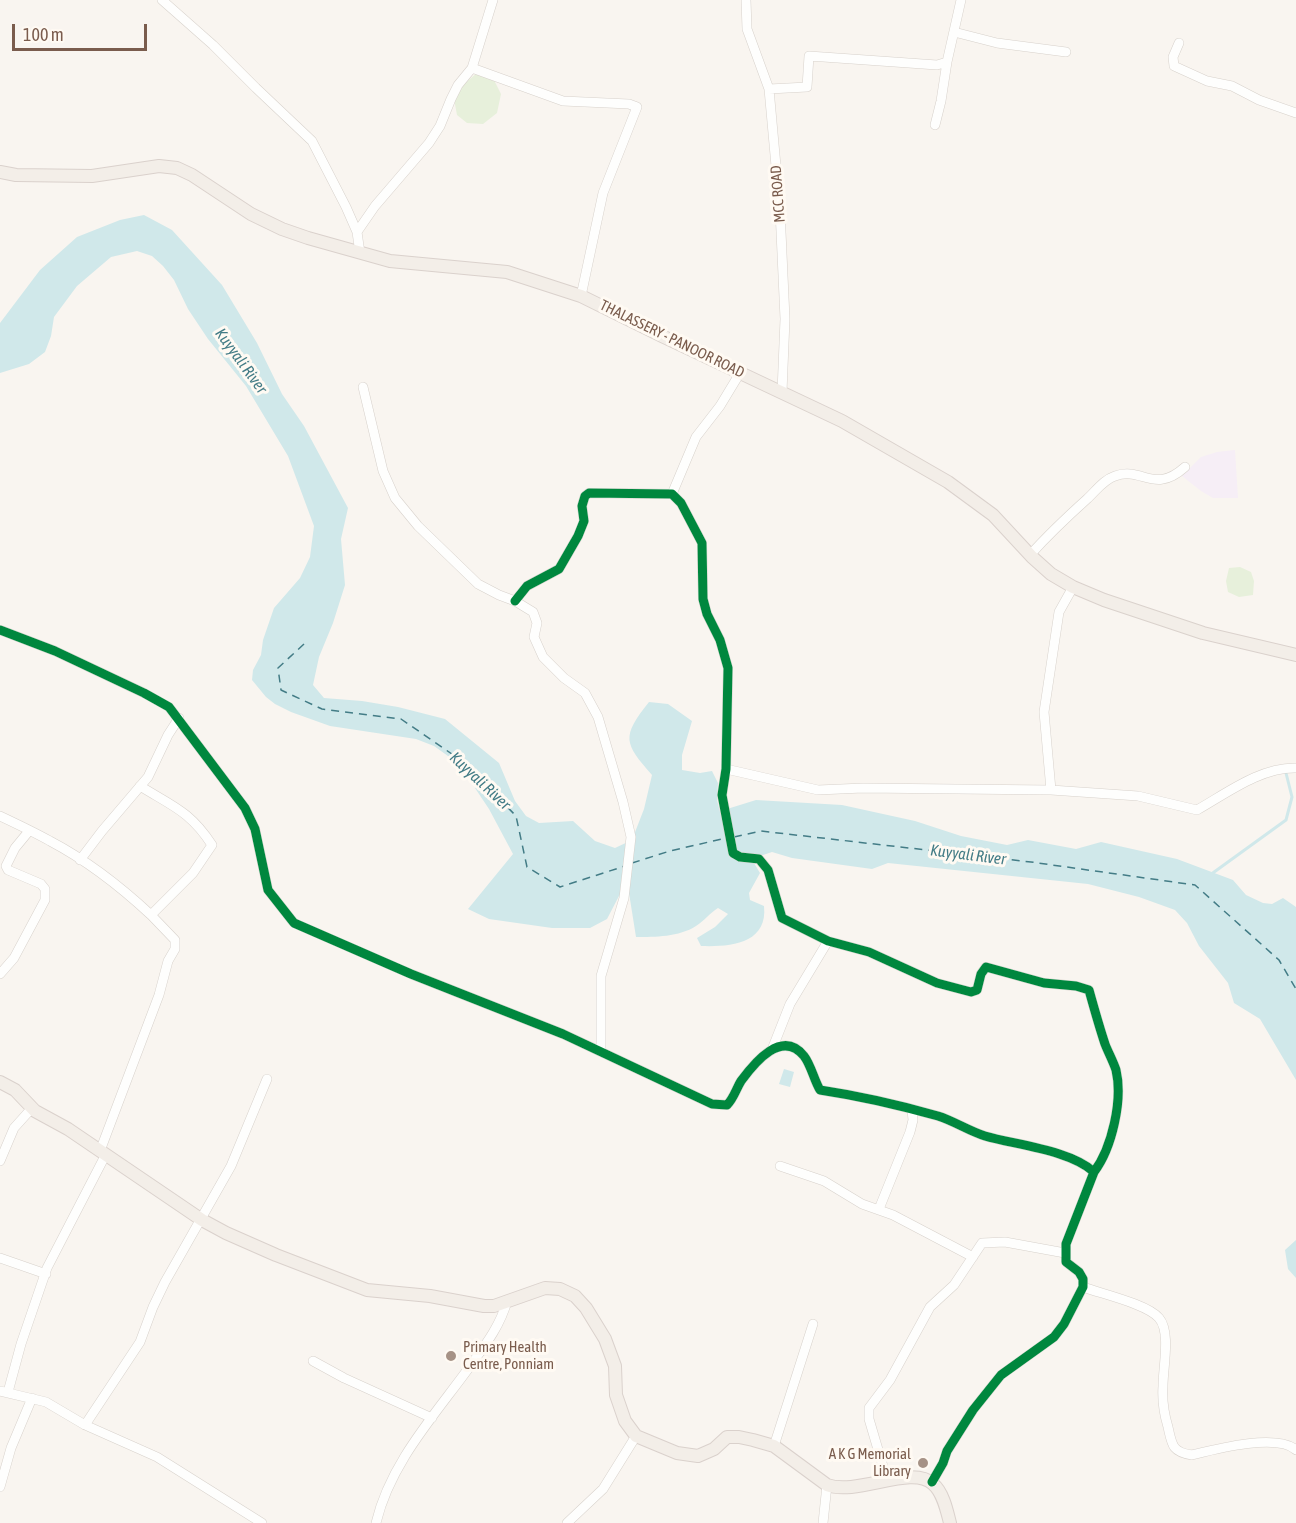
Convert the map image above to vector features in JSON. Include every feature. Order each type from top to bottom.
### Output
[{"type":"main road","name":"THALASSERY - PANOOR ROAD","points":[[0,172],[16,176],[92,176],[159,166],[177,168],[192,175],[251,214],[308,238],[405,263],[507,272],[581,296],[842,421],[948,482],[993,515],[1050,574],[1073,587],[1104,600],[1203,633],[1296,655]]},
{"type":"main road","points":[[0,1082],[15,1090],[32,1108],[157,1188],[202,1220],[276,1255],[367,1290],[430,1296],[484,1306],[494,1306],[545,1288],[560,1289],[575,1296],[586,1308],[605,1339],[615,1366],[616,1395],[625,1421],[636,1436],[687,1456],[699,1456],[714,1449],[727,1437],[739,1437],[774,1446],[827,1485],[836,1488],[858,1488],[887,1480],[914,1477],[932,1482],[938,1490],[950,1523]]},
{"type":"street","points":[[162,0],[213,45],[312,141],[357,232],[360,253]]},
{"type":"street","points":[[357,232],[375,206],[429,143],[440,126],[445,110],[458,85],[472,68],[493,0]]},
{"type":"street","name":"MCC ROAD","points":[[746,0],[747,29],[769,89],[780,210],[785,320],[782,392]]},
{"type":"street","points":[[934,125],[961,0]]},
{"type":"street","points":[[954,32],[1006,45],[1066,52]]},
{"type":"street","points":[[1179,43],[1173,57],[1174,66],[1207,81],[1232,86],[1259,100],[1296,113]]},
{"type":"street","points":[[769,89],[807,87],[809,56],[937,65],[947,62]]},
{"type":"street","points":[[472,68],[563,101],[629,104],[637,107],[603,193],[581,296]]},
{"type":"street","points":[[672,494],[696,437],[720,406],[740,373]]},
{"type":"street","points":[[363,387],[383,471],[394,498],[418,526],[478,584],[515,601],[532,612],[537,622],[534,637],[543,657],[564,678],[585,693],[595,710],[623,802],[631,837],[624,898],[601,976],[599,1029],[601,1052]]},
{"type":"street","points":[[1030,555],[1059,523],[1106,480],[1118,475],[1130,474],[1158,480],[1174,477],[1185,467]]},
{"type":"street","points":[[515,601],[527,586],[559,569],[584,521],[582,506],[585,496],[589,493],[672,494],[681,503],[702,543],[703,599],[707,614],[720,640],[728,668],[726,769],[722,795],[733,853],[740,857],[759,859],[768,870],[782,918],[828,941],[869,952],[937,983],[971,992],[977,990],[981,974],[986,967],[1044,983],[1076,986],[1089,990],[1115,1069],[1118,1087],[1113,1133],[1106,1152],[1094,1172],[1066,1244],[1066,1262],[1079,1272],[1083,1279],[1083,1287],[1064,1324],[1053,1337],[1001,1375],[973,1410],[947,1450],[943,1463],[932,1482]]},
{"type":"street","points":[[1051,790],[1044,712],[1059,612],[1073,587]]},
{"type":"street","points":[[0,630],[55,651],[169,707],[245,808],[255,829],[268,890],[294,923],[411,974],[553,1030],[712,1104],[727,1105],[733,1099],[740,1082],[773,1047],[790,1004],[828,941]]},
{"type":"street","points":[[80,860],[148,777],[168,735],[179,718]]},
{"type":"street","points":[[726,769],[818,790],[863,788],[1051,790],[1138,796],[1197,810],[1262,775],[1284,767],[1296,768]]},
{"type":"street","points":[[140,786],[176,806],[192,819],[212,845],[193,873],[151,915]]},
{"type":"street","points":[[0,816],[52,842],[104,876],[151,915],[175,940],[175,949],[168,961],[159,995],[102,1154],[46,1274],[4,1391],[46,1402],[85,1425],[156,1457],[262,1523]]},
{"type":"street","points":[[0,974],[14,958],[45,900],[45,889],[41,884],[8,870],[6,866],[15,848],[29,831]]},
{"type":"street","points":[[773,1047],[793,1047],[805,1057],[820,1090],[853,1095],[940,1117],[984,1135],[1048,1151],[1085,1164],[1094,1172]]},
{"type":"street","points":[[85,1425],[141,1342],[153,1307],[165,1282],[231,1166],[267,1078]]},
{"type":"street","points":[[0,1161],[15,1128],[32,1108]]},
{"type":"street","points":[[879,1209],[910,1132],[913,1120],[912,1110]]},
{"type":"street","points":[[780,1166],[824,1181],[862,1204],[879,1209],[973,1257]]},
{"type":"street","points":[[887,1480],[869,1419],[869,1408],[890,1380],[930,1307],[954,1285],[982,1243],[1029,1245],[1065,1253]]},
{"type":"street","points":[[0,1258],[46,1274]]},
{"type":"street","points":[[1083,1287],[1150,1310],[1160,1319],[1166,1330],[1162,1388],[1164,1412],[1172,1446],[1181,1453],[1192,1455],[1272,1442],[1290,1445],[1296,1450]]},
{"type":"street","points":[[376,1523],[386,1494],[404,1457],[493,1333],[503,1315],[507,1301]]},
{"type":"street","points":[[774,1446],[813,1324]]},
{"type":"street","points":[[314,1361],[344,1378],[432,1418]]},
{"type":"street","points":[[0,1487],[11,1448],[32,1398]]},
{"type":"street","points":[[567,1523],[603,1489],[636,1436]]},
{"type":"street","points":[[823,1523],[827,1485]]},
{"type":"shaded area","points":[[1235,450],[1238,498],[1213,498],[1182,476],[1201,457]]},
{"type":"green space","points":[[477,73],[493,78],[501,94],[497,113],[483,124],[467,123],[457,115],[454,99],[464,84]]},
{"type":"green space","points":[[1240,567],[1251,572],[1254,581],[1253,595],[1239,597],[1228,592],[1226,581],[1229,568]]},
{"type":"water","name":"Kuyyali River","points":[[144,215],[172,230],[222,285],[257,343],[282,394],[304,426],[348,508],[341,539],[345,585],[319,657],[313,685],[324,698],[398,707],[445,719],[499,763],[515,801],[526,816],[539,823],[573,821],[595,841],[615,848],[632,840],[644,809],[652,775],[631,747],[630,732],[649,702],[668,704],[692,721],[682,755],[682,770],[700,773],[712,771],[718,783],[717,800],[731,856],[754,863],[760,873],[749,893],[750,900],[764,906],[764,919],[753,936],[735,944],[701,946],[697,938],[715,927],[728,914],[718,908],[689,930],[675,934],[636,937],[629,893],[619,896],[607,919],[590,928],[552,928],[489,919],[468,909],[513,854],[475,788],[473,779],[434,746],[416,739],[330,726],[291,712],[266,697],[252,680],[253,670],[261,655],[263,640],[274,608],[300,578],[310,557],[314,526],[288,456],[246,386],[208,339],[188,309],[174,280],[163,266],[152,256],[137,251],[111,257],[77,286],[54,317],[51,336],[45,352],[29,364],[0,373],[0,323],[40,270],[77,237],[120,220]]},
{"type":"water","name":"Kuyyali River","points":[[756,800],[842,805],[915,821],[961,836],[1007,845],[1028,840],[1076,849],[1101,842],[1177,859],[1233,880],[1246,895],[1263,903],[1272,904],[1283,898],[1296,907],[1296,1080],[1260,1019],[1234,1003],[1228,983],[1199,946],[1187,923],[1175,910],[1139,897],[1088,884],[888,863],[872,869],[792,858],[772,852],[760,856],[738,854],[727,809]]},
{"type":"water","points":[[784,1069],[794,1072],[790,1087],[779,1084]]},
{"type":"water","points":[[1296,1240],[1296,1278],[1288,1269],[1285,1250]]},
{"type":"waterway","points":[[1210,875],[1286,820],[1292,797],[1285,769]]},
{"type":"ferry route","points":[[304,644],[278,668],[281,690],[322,709],[401,719],[465,763],[516,816],[527,867],[560,887],[625,866]]},
{"type":"ferry route","points":[[734,837],[761,831],[1031,862],[1195,885],[1279,960],[1296,989]]},
{"type":"ferry route","points":[[632,863],[670,851],[726,838]]},
{"type":"cycle path","points":[[515,601],[527,586],[559,569],[584,521],[582,506],[585,496],[589,493],[672,494],[681,503],[702,543],[703,599],[707,614],[720,640],[728,668],[726,769],[722,795],[733,853],[740,857],[759,859],[768,870],[782,918],[828,941],[869,952],[937,983],[971,992],[977,990],[981,974],[986,967],[1044,983],[1076,986],[1089,990],[1118,1082],[1117,1109],[1111,1137],[1094,1172]]},
{"type":"cycle path","points":[[0,630],[55,651],[169,707],[245,808],[255,829],[268,890],[294,923],[411,974],[563,1034],[712,1104],[727,1105],[741,1081],[761,1058],[778,1047],[787,1046],[796,1049],[804,1056],[820,1090],[879,1101],[938,1116],[985,1136],[1071,1158],[1094,1172],[1066,1244],[1066,1262],[1079,1272],[1083,1279],[1083,1287],[1064,1324],[1054,1337],[1001,1375],[973,1410],[947,1451],[932,1482]]},
{"type":"place","name":"Primary Health Centre, Ponniam","points":[[451,1356]]},
{"type":"place","name":"A K G Memorial Library","points":[[923,1463]]}]
